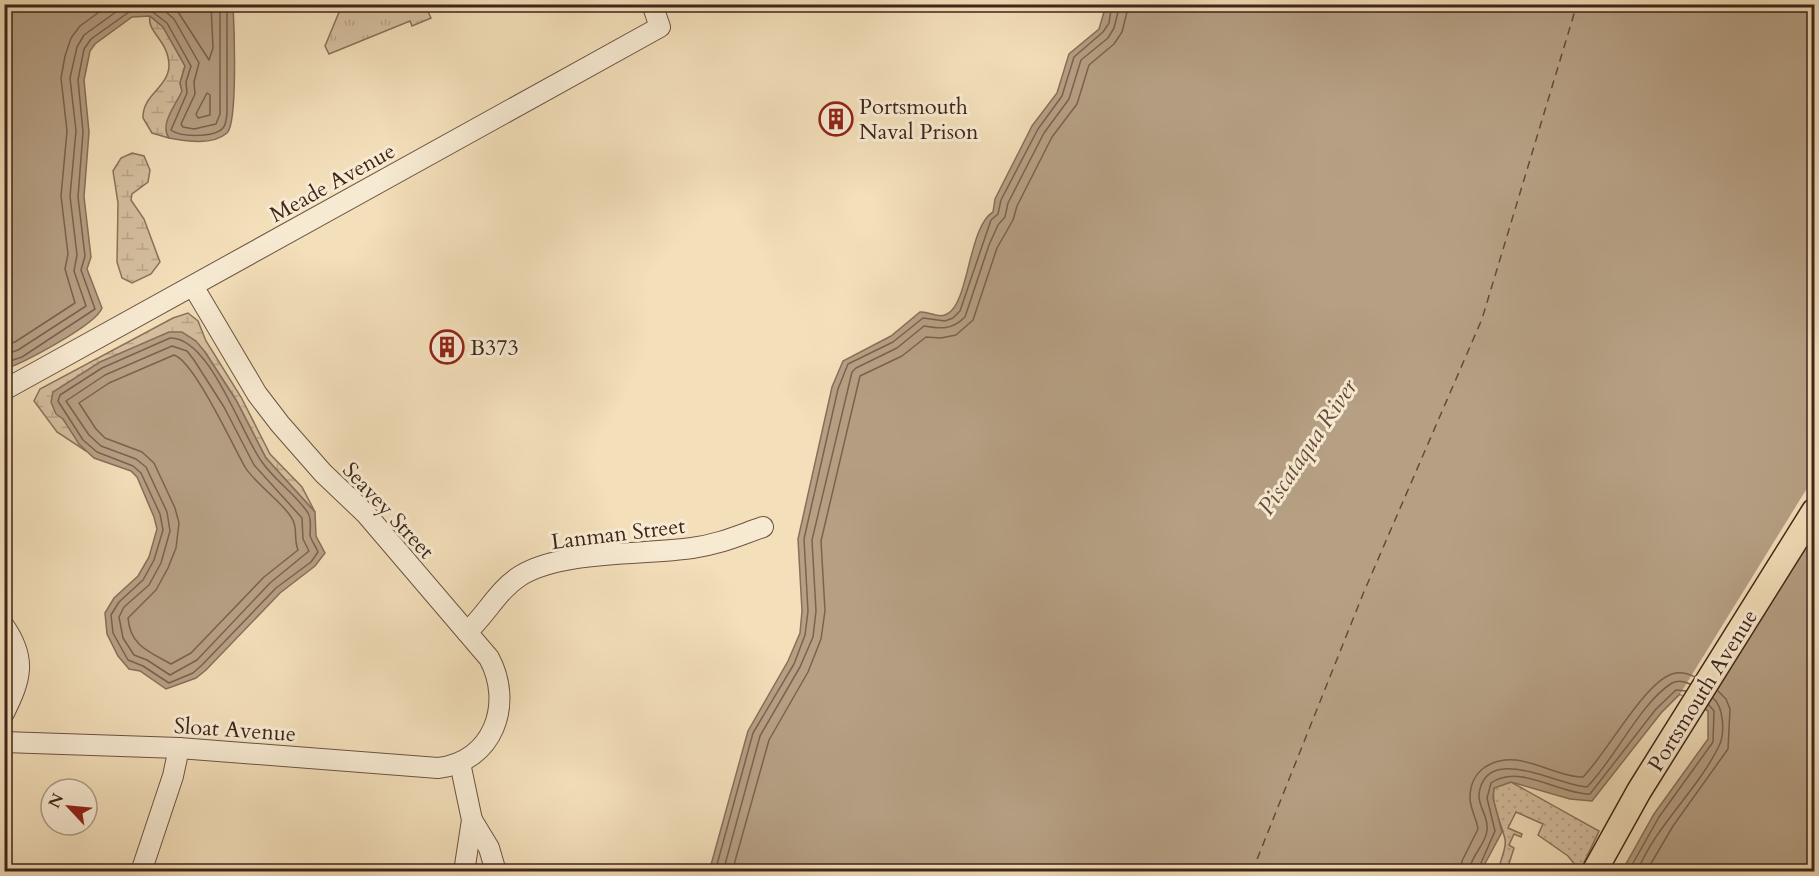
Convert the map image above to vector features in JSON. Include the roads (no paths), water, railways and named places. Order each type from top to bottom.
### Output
[{"type":"main road","name":"Portsmouth Avenue","points":[[1594,872],[1639,791],[1815,511]]},
{"type":"street","name":"Meade Avenue","points":[[4,390],[660,27],[652,4]]},
{"type":"street","name":"Seavey Street","points":[[193,286],[257,393],[280,424],[323,473],[366,514],[489,658],[496,670],[500,697],[496,724],[478,752],[460,763]]},
{"type":"street","name":"Lanman Street","points":[[467,632],[509,584],[536,569],[625,552],[690,549],[725,543],[762,527]]},
{"type":"street","points":[[4,626],[17,650],[20,666],[17,684],[4,713]]},
{"type":"street","name":"Sloat Avenue","points":[[4,742],[179,748],[429,767],[460,763]]},
{"type":"street","points":[[141,872],[173,776],[179,748]]},
{"type":"street","points":[[460,763],[472,820],[489,848],[496,872]]},
{"type":"street","points":[[464,872],[472,820]]},
{"type":"water","points":[[4,5],[233,5],[234,72],[233,111],[227,133],[207,141],[169,138],[166,133],[167,121],[182,91],[180,83],[185,66],[163,27],[150,16],[132,17],[95,44],[90,51],[84,80],[89,132],[84,197],[91,257],[87,269],[102,308],[87,324],[73,333],[42,352],[5,369]]},
{"type":"water","name":"Piscataqua River","points":[[1106,5],[1814,5],[1814,871],[1622,871],[1654,814],[1708,739],[1708,711],[1680,694],[1661,713],[1592,801],[1570,799],[1511,782],[1494,788],[1493,798],[1502,832],[1481,871],[709,872],[748,731],[788,661],[800,633],[802,611],[798,539],[832,387],[843,361],[891,336],[920,312],[944,315],[954,307],[965,281],[978,233],[985,220],[993,212],[995,199],[1032,126],[1057,93],[1069,54],[1099,29]]},
{"type":"water","points":[[169,332],[182,332],[196,341],[205,352],[236,400],[266,458],[315,512],[316,536],[325,553],[315,566],[280,593],[206,670],[196,678],[166,689],[140,671],[129,669],[118,656],[107,634],[105,613],[114,598],[138,576],[149,557],[157,529],[154,517],[137,477],[131,471],[94,458],[79,444],[63,419],[56,414],[51,402],[53,392],[100,362]]},
{"type":"place","name":"Portsmouth Naval Prison","points":[[836,119]]},
{"type":"place","name":"B373","points":[[447,347]]}]
